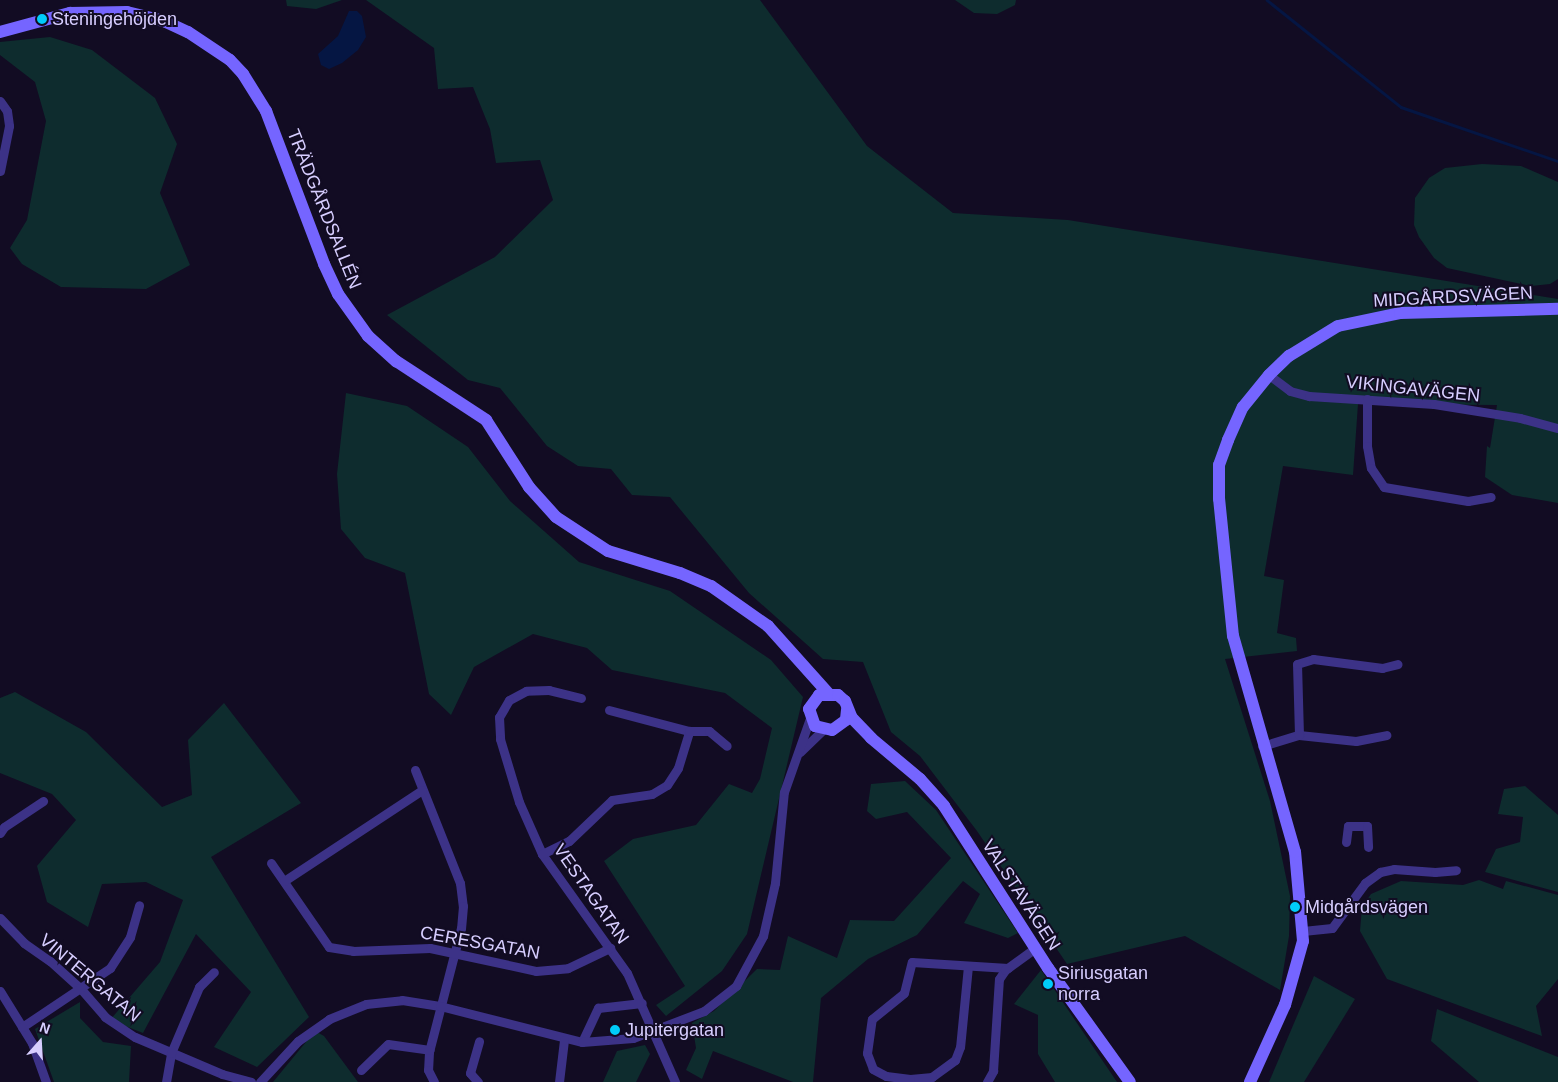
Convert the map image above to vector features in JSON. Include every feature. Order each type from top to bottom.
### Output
[{"type":"street","name":"TRÄDGÅRDSALLÉN","points":[[0,29],[70,13],[127,12],[164,21],[188,32],[230,60],[243,74],[266,111],[331,279],[368,336],[396,361],[486,420],[529,487],[556,517],[586,540],[622,557],[680,573],[711,586],[768,626],[828,692]]},
{"type":"street","points":[[0,101],[7,111],[9,126],[0,171]]},
{"type":"street","name":"MIDGÅRDSVÄGEN","points":[[1250,1082],[1296,972],[1303,931],[1295,852],[1262,746],[1233,636],[1224,574],[1219,465],[1243,406],[1269,375],[1308,342],[1338,326],[1365,318],[1400,313],[1558,309]]},
{"type":"street","name":"VIKINGAVÄGEN","points":[[1269,375],[1290,390],[1309,396],[1367,399],[1462,409],[1520,418],[1558,428]]},
{"type":"street","points":[[1367,399],[1364,430],[1369,461],[1384,487],[1468,501],[1491,497]]},
{"type":"street","points":[[1299,735],[1297,664],[1313,659],[1382,668],[1398,664]]},
{"type":"street","name":"TRÄDGÅRDSALLÉN","points":[[801,662],[812,691],[813,701]]},
{"type":"street","name":"VESTAGATAN","points":[[581,698],[549,690],[526,691],[510,700],[499,717],[500,739],[519,802],[542,854],[567,892],[610,948],[642,1003],[654,1032]]},
{"type":"street","points":[[260,1082],[298,1041],[329,1019],[366,1004],[402,1000],[440,1006],[564,1040],[582,1042],[611,1041],[654,1032],[704,1011],[736,986],[763,936],[769,908],[784,792],[810,718],[813,701],[828,692]]},
{"type":"street","name":"VALSTAVÄGEN","points":[[828,692],[844,701],[848,710],[871,738],[920,779],[944,806],[1035,948],[1130,1082]]},
{"type":"street","points":[[610,710],[689,731],[709,731],[727,746]]},
{"type":"street","points":[[840,727],[848,710]]},
{"type":"street","points":[[797,756],[823,730],[810,718]]},
{"type":"street","name":"VALSTAVÄGEN","points":[[823,730],[840,727],[871,738]]},
{"type":"street","points":[[542,854],[569,841],[612,800],[652,794],[667,786],[678,768],[689,731]]},
{"type":"street","points":[[1262,746],[1299,735],[1356,741],[1386,735]]},
{"type":"street","points":[[415,770],[460,883],[461,928],[430,1050],[428,1070],[434,1082]]},
{"type":"street","points":[[284,881],[422,790]]},
{"type":"street","points":[[1,828],[43,801]]},
{"type":"street","points":[[1346,842],[1348,826],[1367,826],[1368,847]]},
{"type":"street","name":"CERESGATAN","points":[[272,863],[329,947],[352,951],[408,947],[454,953],[536,972],[568,968],[610,948]]},
{"type":"street","points":[[1303,931],[1332,928],[1365,883],[1380,872],[1394,869],[1435,872],[1456,870]]},
{"type":"street","points":[[22,1027],[110,968],[130,937],[140,905]]},
{"type":"street","name":"VINTERGATAN","points":[[0,918],[24,943],[50,961],[81,989],[105,1017],[135,1037],[171,1053],[251,1082]]},
{"type":"street","points":[[987,1082],[993,1071],[998,984],[1008,968],[1035,948]]},
{"type":"street","points":[[968,966],[960,1047],[955,1060],[932,1077],[894,1077],[873,1069],[867,1053],[872,1019],[904,993],[912,962],[1008,968]]},
{"type":"street","points":[[166,1082],[171,1053],[199,987],[214,972]]},
{"type":"street","points":[[0,991],[32,1043],[46,1082]]},
{"type":"street","points":[[582,1042],[598,1008],[642,1003]]},
{"type":"street","points":[[654,1032],[675,1082]]},
{"type":"street","points":[[559,1082],[564,1040]]},
{"type":"street","points":[[478,1082],[470,1073],[479,1041]]},
{"type":"street","points":[[361,1070],[388,1044],[430,1050]]},
{"type":"green space","points":[[286,0],[342,0],[316,9],[287,6]]},
{"type":"green space","points":[[366,0],[760,0],[867,146],[953,213],[1068,220],[1558,299],[1558,503],[1512,495],[1485,477],[1487,446],[1490,448],[1497,405],[1358,404],[1353,475],[1283,466],[1264,576],[1284,580],[1277,633],[1296,638],[1297,651],[1225,659],[1270,801],[1290,896],[1289,936],[1280,990],[1185,936],[1067,964],[977,831],[920,756],[891,732],[863,662],[823,659],[749,593],[670,497],[632,495],[611,469],[578,466],[547,446],[500,388],[468,380],[387,315],[495,257],[553,200],[540,160],[496,163],[490,129],[473,87],[438,89],[434,48]]},
{"type":"green space","points":[[955,0],[1016,0],[1015,5],[997,14],[974,13]]},
{"type":"green space","points":[[50,37],[92,50],[155,98],[177,144],[160,193],[190,265],[146,289],[61,287],[22,264],[10,248],[27,220],[46,121],[35,82],[0,55],[0,42]]},
{"type":"green space","points":[[1482,164],[1521,166],[1558,182],[1558,279],[1550,284],[1531,286],[1447,268],[1434,258],[1419,237],[1414,225],[1415,198],[1429,178],[1445,168]]},
{"type":"green space","points":[[346,393],[407,406],[468,447],[510,501],[579,562],[670,591],[771,660],[803,697],[747,934],[722,971],[666,1016],[656,1005],[685,986],[604,861],[633,839],[696,825],[729,784],[752,793],[760,779],[772,728],[725,693],[612,670],[587,648],[533,634],[474,667],[451,715],[429,694],[405,573],[365,558],[341,529],[337,474]]},
{"type":"green space","points":[[15,692],[86,732],[162,807],[192,795],[188,740],[224,703],[301,803],[211,857],[309,1017],[257,1067],[214,1047],[251,992],[196,934],[143,1033],[110,1020],[160,962],[183,900],[146,882],[102,884],[88,927],[47,902],[37,866],[76,820],[52,794],[0,773],[0,698]]},
{"type":"green space","points":[[905,781],[936,810],[1018,933],[1008,938],[964,923],[980,894],[963,881],[917,935],[868,959],[821,998],[813,1082],[793,1082],[713,1051],[702,1079],[686,1070],[696,1048],[692,1023],[714,1011],[757,969],[780,970],[788,936],[837,958],[850,920],[894,921],[951,858],[907,812],[876,819],[867,811],[871,784]]},
{"type":"green space","points":[[1525,786],[1558,815],[1558,892],[1485,872],[1496,849],[1520,842],[1523,817],[1498,814],[1504,789]]},
{"type":"green space","points":[[1479,880],[1503,889],[1506,881],[1558,895],[1558,979],[1536,1006],[1542,1036],[1387,979],[1360,931],[1362,907],[1371,894],[1401,881],[1463,885]]},
{"type":"green space","points":[[1041,970],[1117,1082],[1055,1082],[1038,1054],[1038,1015],[1014,1004]]},
{"type":"green space","points":[[1314,976],[1355,999],[1304,1082],[1269,1082]]},
{"type":"green space","points":[[80,1002],[80,1018],[103,1042],[131,1046],[129,1082],[54,1082],[35,1029]]},
{"type":"green space","points":[[1437,1009],[1558,1057],[1558,1082],[1479,1082],[1431,1041]]},
{"type":"green space","points":[[315,1031],[324,1036],[358,1082],[273,1082]]},
{"type":"green space","points":[[645,1045],[650,1054],[636,1082],[603,1082],[617,1051]]},
{"type":"water","points":[[349,11],[357,11],[362,16],[366,37],[358,50],[342,63],[329,69],[321,65],[318,54],[338,36]]},
{"type":"waterway","points":[[1267,0],[1401,107],[1558,161]]},
{"type":"place","name":"Steningehöjden","points":[[42,19]]},
{"type":"place","name":"Midgårdsvägen","points":[[1295,907]]},
{"type":"place","name":"Siriusgatan norra","points":[[1048,984]]},
{"type":"place","name":"Jupitergatan","points":[[615,1030]]}]
